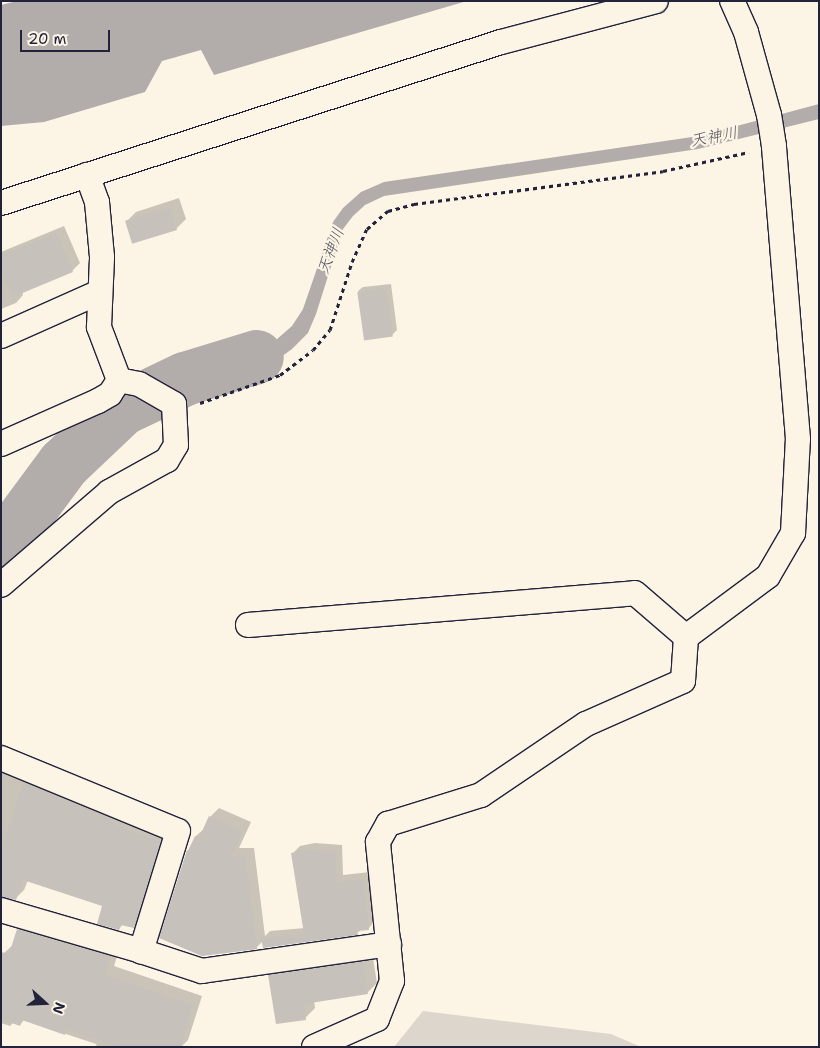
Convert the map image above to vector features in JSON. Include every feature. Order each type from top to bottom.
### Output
[{"type":"street","points":[[1,203],[501,42],[656,1]]},
{"type":"street","points":[[314,1047],[377,1019],[392,981],[378,842],[388,824],[481,795],[586,724],[683,681],[686,637],[768,576],[793,534],[808,442],[772,133],[746,32],[732,1]]},
{"type":"street","points":[[1,585],[109,492],[167,460],[176,445],[169,404],[122,375],[99,327],[102,257],[97,202],[87,175]]},
{"type":"street","points":[[1,336],[100,292]]},
{"type":"street","points":[[1,444],[98,402],[110,394],[122,375]]},
{"type":"street","points":[[248,625],[635,593],[686,637]]},
{"type":"street","points":[[1,758],[178,830],[141,951]]},
{"type":"street","points":[[1,910],[202,971],[389,944]]},
{"type":"path","points":[[169,404],[280,375],[313,350],[330,330],[352,262],[367,228],[388,212],[414,204],[663,171],[772,133]]},
{"type":"shaded area","points":[[423,1011],[611,1034],[641,1047],[394,1047]]},
{"type":"water","points":[[17,1],[467,1],[214,75],[201,50],[162,61],[145,92],[44,122],[1,126],[1,5]]},
{"type":"water","points":[[819,104],[819,119],[698,149],[384,196],[365,205],[343,229],[316,314],[308,333],[292,349],[270,365],[192,391],[185,373],[269,346],[292,326],[303,309],[333,222],[343,208],[361,192],[384,182],[699,136]]},
{"type":"building","points":[[170,207],[177,230],[132,244],[125,221]]},
{"type":"building","points":[[57,233],[73,272],[13,297],[1,271],[1,255]]},
{"type":"building","points":[[386,288],[393,337],[364,341],[357,292]]},
{"type":"building","points":[[23,783],[91,810],[116,822],[115,825],[161,841],[134,928],[121,925],[119,930],[97,924],[102,906],[23,880],[16,900],[1,897],[1,852]]},
{"type":"building","points":[[209,816],[243,832],[231,857],[245,856],[257,949],[202,956],[159,938],[187,850],[195,836],[199,838]]},
{"type":"building","points":[[307,850],[335,852],[336,882],[363,879],[369,930],[357,931],[358,935],[263,948],[261,938],[304,934],[291,853]]},
{"type":"building","points":[[17,929],[111,957],[105,975],[193,1005],[180,1047],[118,1047],[66,1029],[65,1035],[22,1020],[20,1026],[1,1019],[1,952],[9,954]]},
{"type":"building","points":[[363,962],[368,994],[304,1004],[306,1020],[276,1024],[268,975]]},
{"type":"waterway","name":"天神川","points":[[1,549],[64,464],[122,409],[185,379],[257,357]]}]
